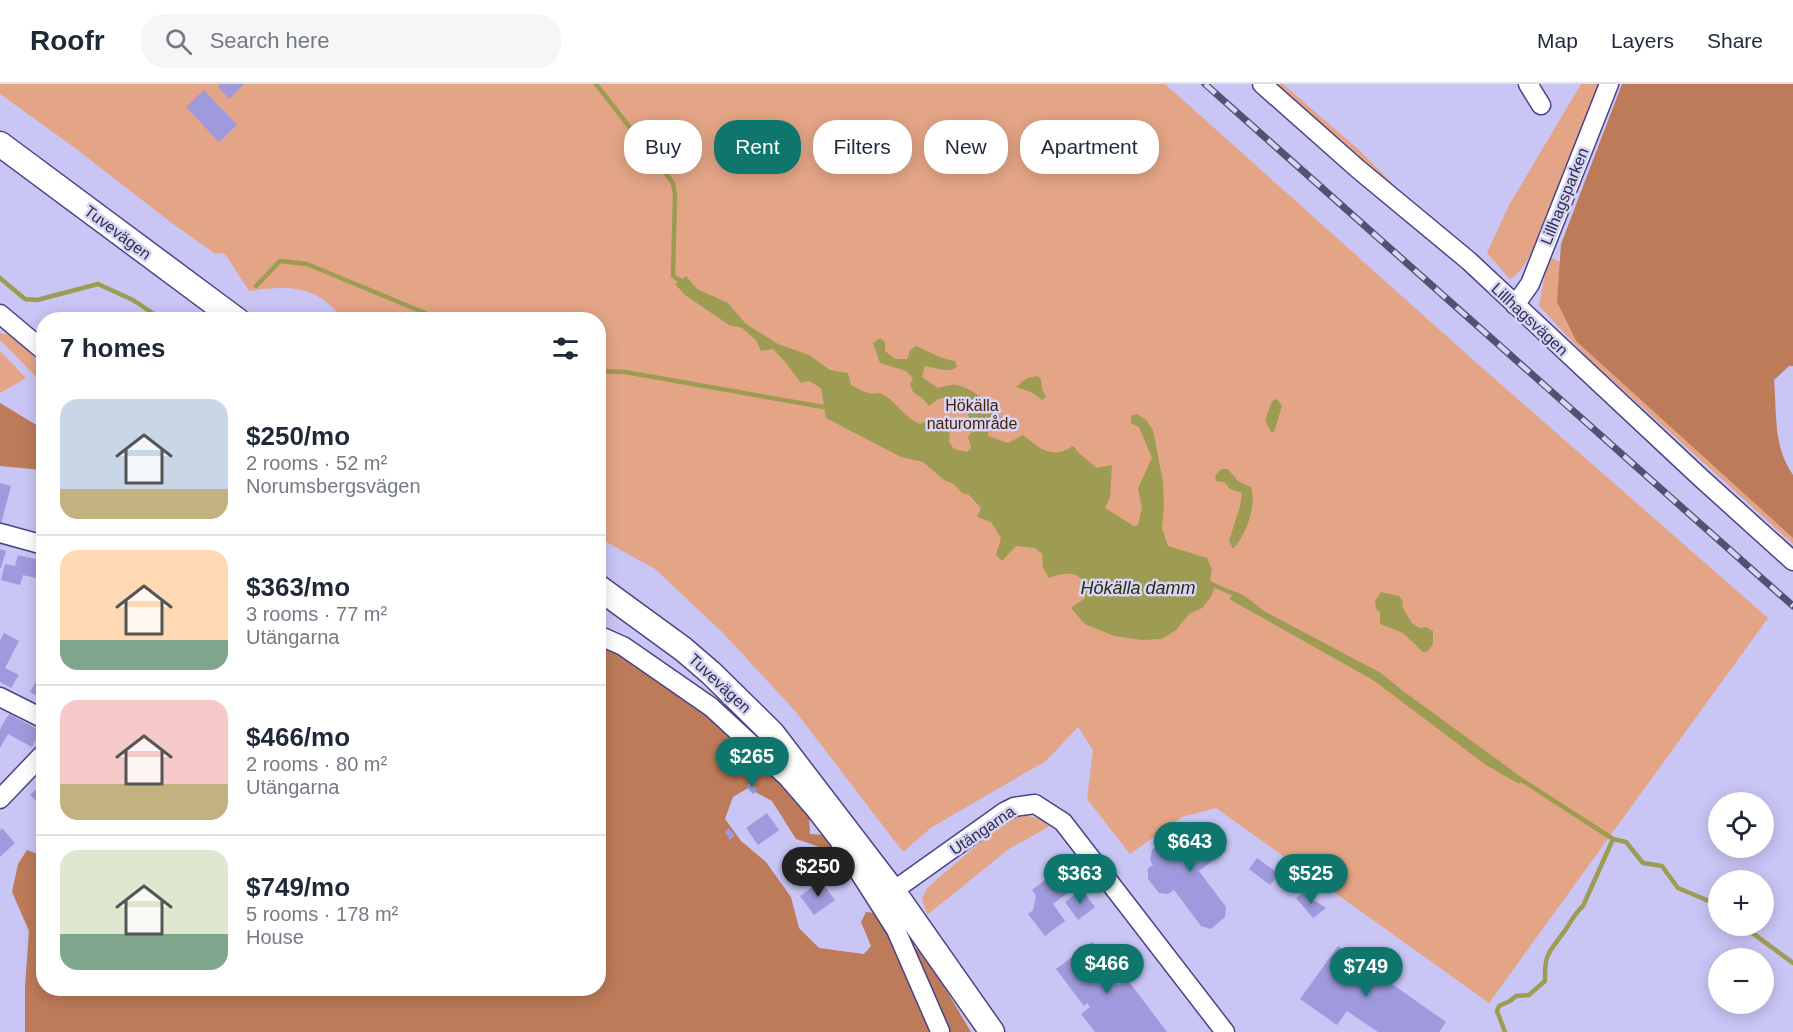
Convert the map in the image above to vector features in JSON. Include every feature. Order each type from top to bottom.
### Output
[{"type":"main road","name":"Tuvevägen","points":[[0,144],[226,312]]},
{"type":"main road","name":"Tuvevägen","points":[[606,593],[683,649],[772,733],[893,891],[992,1032]]},
{"type":"street","name":"Lillhagsvägen","points":[[1262,84],[1358,169],[1469,261],[1793,561]]},
{"type":"street","points":[[1528,84],[1540,105]]},
{"type":"street","name":"Lillhagsparken","points":[[1515,305],[1530,284],[1609,84]]},
{"type":"street","points":[[0,315],[36,344]]},
{"type":"street","points":[[0,533],[36,543]]},
{"type":"street","points":[[606,639],[622,646],[711,707],[788,778],[814,808],[838,839],[896,930],[940,1031]]},
{"type":"street","points":[[0,697],[36,715]]},
{"type":"street","points":[[0,799],[36,761]]},
{"type":"street","name":"Utängarna","points":[[893,891],[1004,812],[1014,807],[1035,804],[1063,822],[1225,1032]]},
{"type":"green space","name":"Hökälla naturområde","points":[[0,84],[1165,84],[1471,358],[1768,618],[1489,1003],[1216,808],[1182,817],[1130,854],[1087,799],[1093,750],[1078,727],[1046,761],[932,827],[903,852],[796,712],[723,633],[655,569],[606,542],[606,312],[337,312],[323,299],[301,290],[276,288],[249,291],[225,254],[214,253],[0,94]]},
{"type":"green space","points":[[1275,84],[1283,84],[1358,149],[1408,199]]},
{"type":"green space","points":[[1581,84],[1599,84],[1533,250],[1521,270],[1510,279],[1487,253],[1509,205]]},
{"type":"green space","points":[[1548,256],[1560,262],[1557,302],[1576,341],[1793,537],[1793,544],[1586,356],[1539,306]]},
{"type":"green space","points":[[0,333],[19,341],[36,360],[36,377],[0,340]]},
{"type":"green space","points":[[0,351],[26,378],[0,393]]},
{"type":"green space","points":[[1020,815],[1039,818],[1050,826],[1009,849],[927,915],[922,898],[927,888],[1007,819]]},
{"type":"shaded area","points":[[1622,84],[1793,84],[1793,366],[1789,366],[1774,380],[1779,442],[1793,475],[1793,538],[1576,341],[1557,302],[1561,244]]},
{"type":"shaded area","points":[[0,403],[36,425],[36,469],[0,466]]},
{"type":"shaded area","points":[[606,646],[626,656],[718,722],[769,769],[809,816],[810,834],[826,835],[841,857],[837,869],[817,846],[796,839],[772,801],[748,788],[733,797],[725,819],[741,841],[766,862],[791,897],[799,928],[819,948],[864,954],[871,946],[861,922],[866,912],[875,913],[894,935],[925,954],[971,1032],[25,1032],[29,931],[12,892],[18,864],[27,850],[36,853],[36,996],[606,996]]},
{"type":"water","name":"Hökälla damm","points":[[686,276],[697,289],[728,303],[746,324],[778,344],[809,355],[830,370],[848,373],[851,385],[865,392],[880,393],[886,396],[920,424],[931,419],[950,433],[949,442],[954,449],[967,452],[971,448],[968,437],[975,428],[969,419],[967,409],[948,397],[938,399],[929,406],[913,392],[910,384],[913,378],[906,371],[880,363],[873,343],[880,338],[885,342],[885,351],[895,359],[907,359],[910,350],[916,346],[955,361],[957,367],[951,370],[925,366],[922,377],[938,388],[950,385],[963,387],[988,403],[1002,419],[990,425],[988,436],[1008,443],[1023,435],[1046,451],[1052,452],[1073,446],[1097,468],[1112,465],[1110,497],[1105,508],[1134,526],[1138,525],[1142,508],[1138,488],[1152,458],[1139,427],[1131,423],[1131,416],[1137,414],[1146,420],[1153,430],[1163,482],[1162,528],[1168,546],[1207,558],[1212,570],[1210,580],[1215,586],[1211,597],[1202,608],[1189,614],[1176,630],[1162,639],[1142,640],[1114,636],[1085,624],[1071,608],[1085,598],[1084,583],[1081,579],[1072,574],[1049,578],[1043,568],[1042,554],[1035,548],[1016,546],[1002,561],[996,555],[1001,538],[991,522],[977,517],[981,508],[969,495],[962,493],[954,484],[944,480],[923,462],[901,457],[826,418],[821,388],[809,381],[801,383],[773,349],[761,351],[756,340],[742,328],[729,325],[685,295],[675,284]]},
{"type":"water","points":[[1038,376],[1046,397],[1042,400],[1033,393],[1016,387],[1027,378]]},
{"type":"water","points":[[1277,399],[1282,406],[1274,432],[1271,432],[1265,421],[1272,401]]},
{"type":"water","points":[[1221,469],[1228,469],[1238,481],[1251,487],[1253,502],[1249,520],[1233,549],[1229,541],[1242,493],[1230,489],[1224,482],[1216,481],[1215,476]]},
{"type":"water","points":[[1236,592],[1264,611],[1381,673],[1513,771],[1522,779],[1519,784],[1486,765],[1373,680],[1229,599]]},
{"type":"water","points":[[1381,592],[1399,596],[1411,622],[1419,628],[1426,627],[1433,631],[1433,644],[1428,651],[1423,652],[1403,633],[1380,624],[1380,612],[1376,609],[1375,601]]},
{"type":"building","points":[[221,84],[244,84],[229,99],[218,87]]},
{"type":"building","points":[[204,90],[237,125],[219,142],[186,107]]},
{"type":"building","points":[[0,483],[11,486],[1,524],[0,524]]},
{"type":"building","points":[[0,549],[6,551],[1,568],[0,568]]},
{"type":"building","points":[[18,555],[36,559],[36,578],[23,575],[20,585],[1,580],[5,564],[15,566]]},
{"type":"building","points":[[4,633],[19,641],[5,668],[19,675],[11,688],[0,682],[0,641]]},
{"type":"building","points":[[36,681],[36,695],[30,692]]},
{"type":"building","points":[[9,714],[36,728],[36,740],[32,747],[8,734],[0,748],[0,729]]},
{"type":"building","points":[[751,782],[757,790],[753,794],[746,786]]},
{"type":"building","points":[[36,789],[36,801],[30,795]]},
{"type":"building","points":[[767,813],[779,830],[758,845],[746,828]]},
{"type":"building","points":[[1206,825],[1216,827],[1226,841],[1226,851],[1199,871],[1226,907],[1225,917],[1211,929],[1201,926],[1174,890],[1168,894],[1159,893],[1148,879],[1148,868],[1153,865],[1150,860],[1152,850],[1166,839],[1176,840],[1180,845]]},
{"type":"building","points":[[2,828],[15,843],[0,857],[0,830]]},
{"type":"building","points":[[729,828],[735,836],[730,840],[725,832]]},
{"type":"building","points":[[1257,858],[1279,874],[1270,885],[1249,869]]},
{"type":"building","points":[[1054,873],[1069,892],[1053,904],[1065,921],[1045,936],[1028,914],[1033,910],[1036,896],[1032,890]]},
{"type":"building","points":[[821,881],[835,900],[814,915],[800,896]]},
{"type":"building","points":[[1082,890],[1095,907],[1078,920],[1065,902]]},
{"type":"building","points":[[1303,893],[1326,908],[1313,918],[1296,898]]},
{"type":"building","points":[[1092,942],[1120,979],[1116,982],[1119,985],[1127,979],[1167,1032],[1095,1032],[1081,1014],[1090,1007],[1087,1003],[1084,1006],[1056,969]]},
{"type":"building","points":[[1338,946],[1446,1022],[1439,1032],[1378,1032],[1347,1011],[1337,1025],[1300,999]]},
{"type":"waterway","points":[[596,84],[673,183],[675,195],[673,276],[684,283]]},
{"type":"waterway","points":[[256,286],[280,261],[307,264],[423,312]]},
{"type":"waterway","points":[[0,278],[25,299],[37,300],[98,284],[133,300],[151,312]]},
{"type":"waterway","points":[[606,371],[625,372],[829,408]]},
{"type":"waterway","points":[[1211,584],[1239,596]]},
{"type":"waterway","points":[[1517,777],[1613,839],[1626,842],[1643,863],[1662,866],[1678,888],[1708,901]]},
{"type":"waterway","points":[[1505,1032],[1497,1011],[1499,1006],[1516,996],[1529,995],[1545,981],[1547,957],[1583,906],[1613,839]]},
{"type":"waterway","points":[[1757,936],[1793,963]]},
{"type":"railway","points":[[1205,84],[1793,606]]}]
